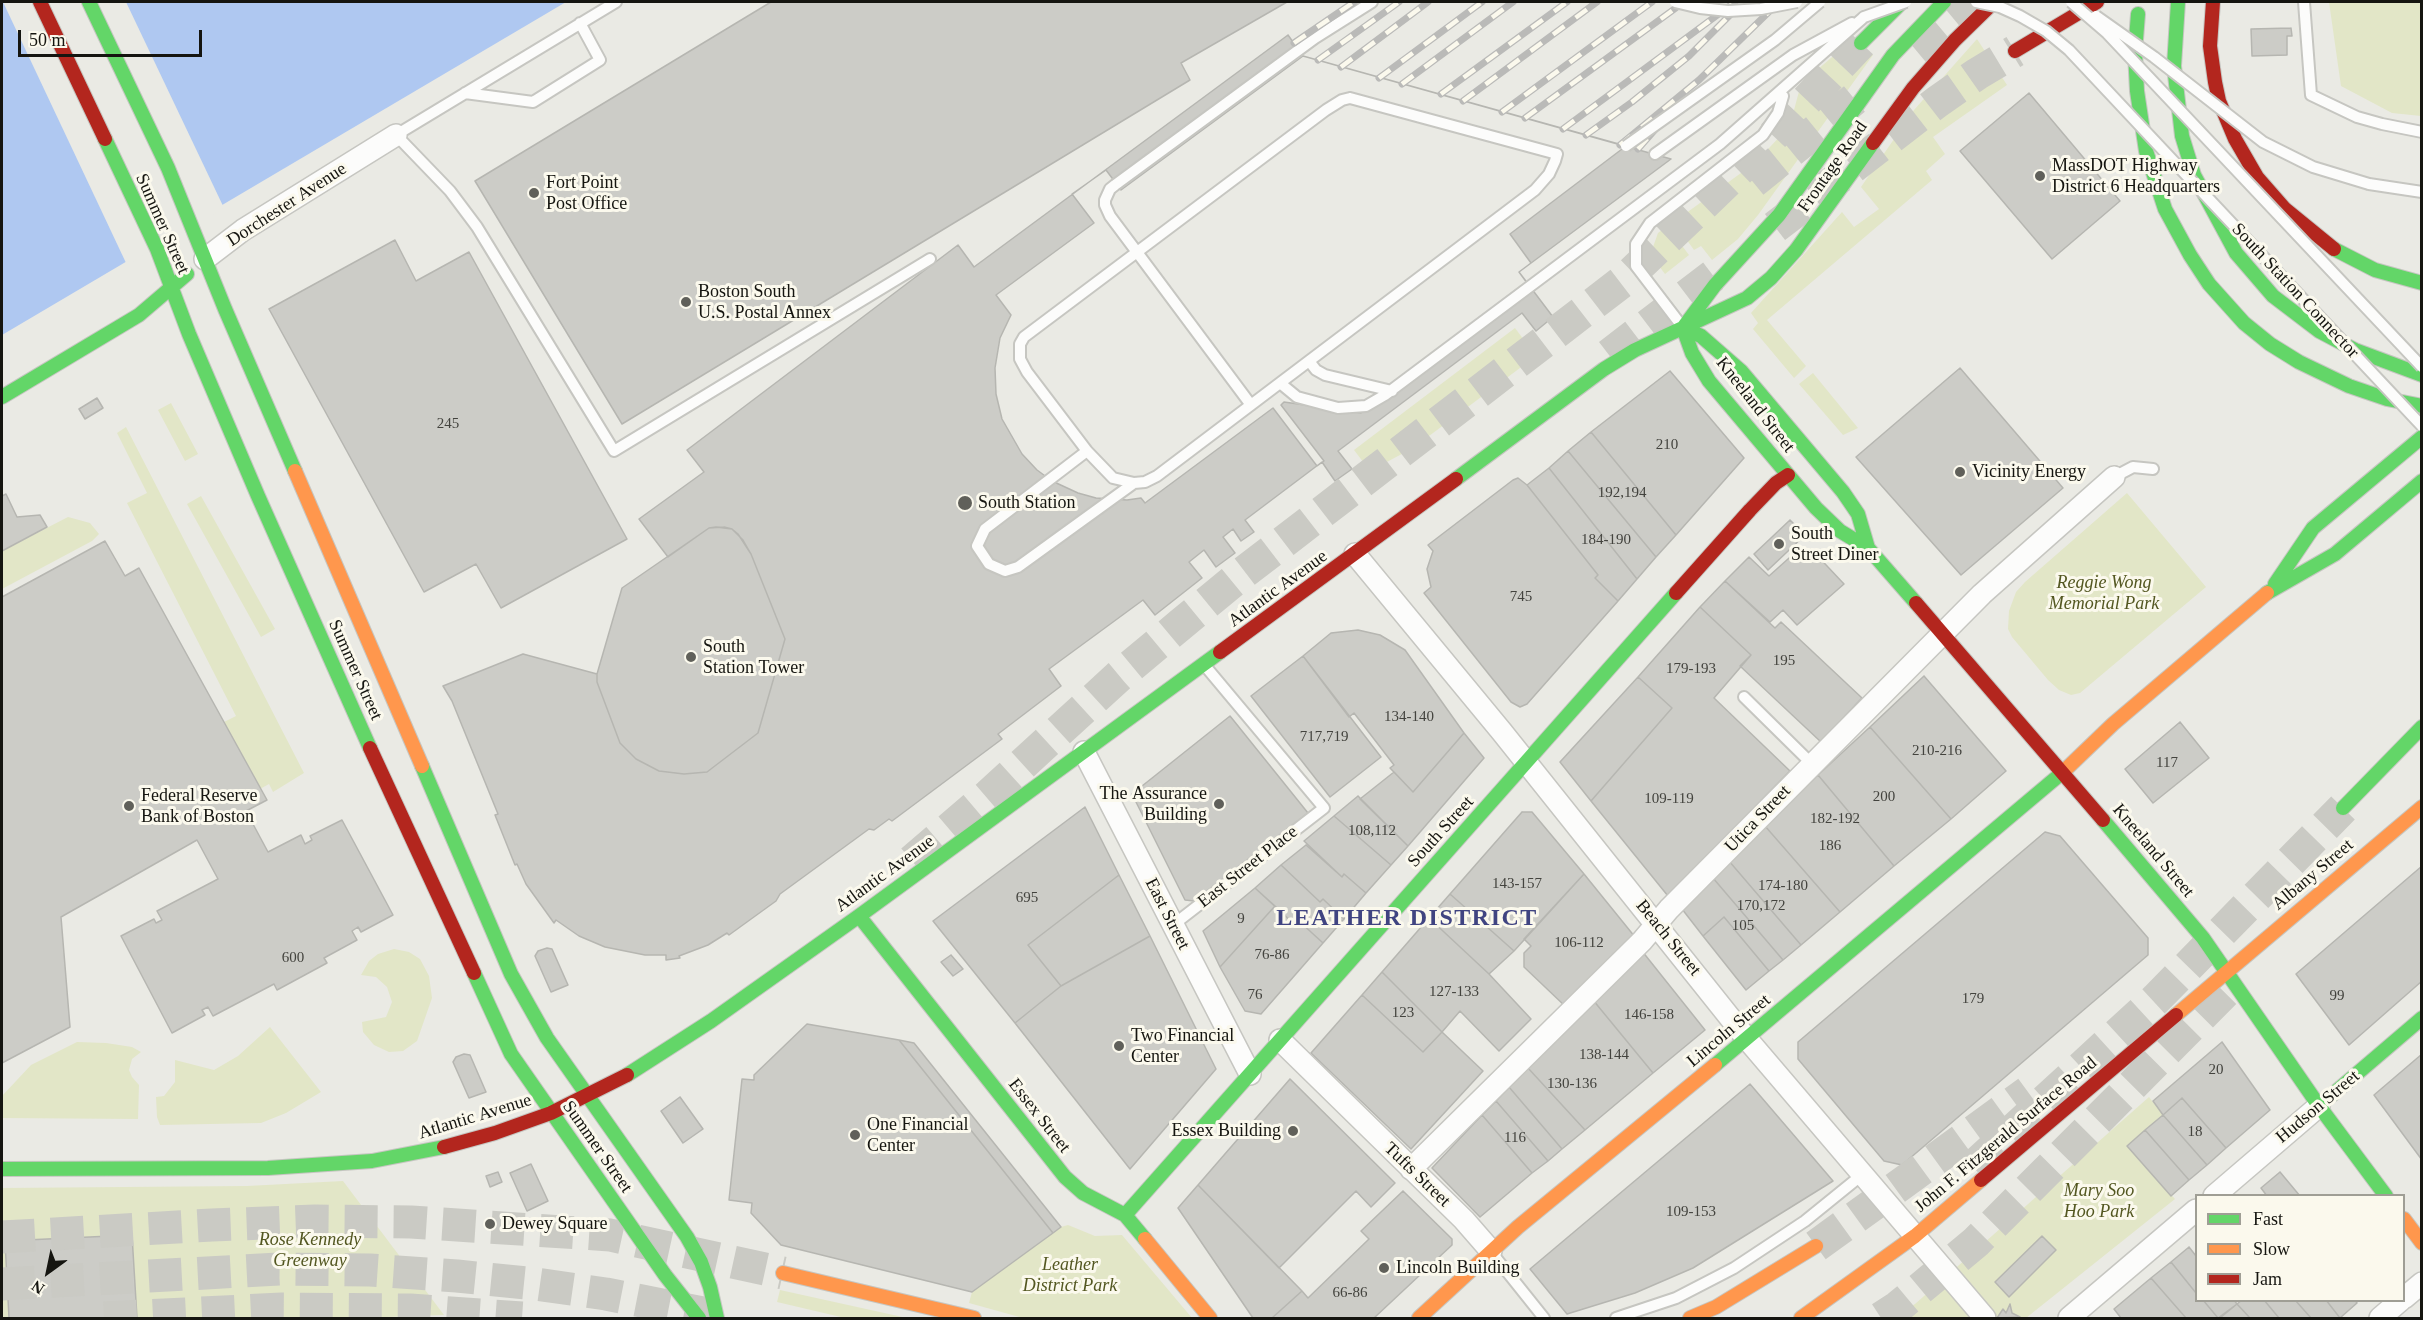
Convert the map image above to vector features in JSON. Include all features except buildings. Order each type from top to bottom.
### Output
[{"type":"main road","name":"Summer Street","points":[[40,2],[157,249],[171,288],[258,496],[378,767],[511,1054],[699,1318]]},
{"type":"main road","name":"Summer Street","points":[[89,2],[168,168],[511,974],[547,1038],[687,1237],[701,1262],[717,1318]]},
{"type":"main road","points":[[1861,43],[1904,2]]},
{"type":"main road","points":[[1683,328],[1715,285],[1779,214],[1889,61],[1944,2]]},
{"type":"main road","name":"Frontage Road","points":[[1683,328],[1742,301],[1784,263],[1816,224],[1913,88],[1955,40],[1994,2]]},
{"type":"main road","points":[[2015,51],[2097,2]]},
{"type":"main road","points":[[2178,2],[2174,66],[2182,136],[2194,175],[2236,253],[2273,296],[2319,331],[2355,350],[2421,375]]},
{"type":"main road","points":[[2213,2],[2210,46],[2214,82],[2230,129],[2257,177],[2285,209],[2335,250],[2375,270],[2421,283]]},
{"type":"main road","points":[[2138,14],[2135,52],[2136,91],[2146,151],[2165,209],[2209,285],[2244,322],[2292,358],[2349,386],[2387,399],[2421,406]]},
{"type":"main road","name":"Dorchester Avenue","points":[[2,397],[139,315],[206,258]]},
{"type":"main road","name":"Kneeland Street","points":[[1683,328],[1692,353],[1709,381],[1788,475],[1832,524],[1869,548],[2203,938],[2319,1106],[2385,1194]]},
{"type":"main road","name":"Kneeland Street","points":[[1683,328],[1701,336],[1741,371],[1838,485],[1858,514],[1869,548]]},
{"type":"main road","name":"Atlantic Avenue","points":[[2,1169],[268,1168],[360,1162],[442,1148],[495,1133],[551,1113],[587,1096],[627,1075],[682,1040],[859,916],[1205,665],[1604,369],[1635,350],[1683,328]]},
{"type":"main road","points":[[2270,590],[2313,528],[2421,437]]},
{"type":"main road","name":"South Street","points":[[1125,1215],[1750,510],[1776,483],[1788,475]]},
{"type":"main road","points":[[2270,590],[2335,554],[2421,482]]},
{"type":"main road","name":"Lincoln Street","points":[[1419,1318],[1491,1251],[1747,1039],[2063,772],[2112,724],[2270,590]]},
{"type":"main road","points":[[2343,808],[2421,727]]},
{"type":"main road","name":"Albany Street","points":[[2227,971],[2421,807]]},
{"type":"main road","name":"Essex Street","points":[[859,916],[1065,1177],[1083,1193],[1125,1215],[1210,1318]]},
{"type":"main road","name":"John F. Fitzgerald Surface Road","points":[[1801,1318],[1915,1236],[2227,971]]},
{"type":"main road","name":"Hudson Street","points":[[2319,1106],[2421,1018]]},
{"type":"main road","points":[[2405,1222],[2421,1243]]},
{"type":"main road","points":[[1690,1318],[1770,1276],[1816,1246]]},
{"type":"main road","points":[[783,1273],[974,1318]]},
{"type":"street","name":"Dorchester Avenue","points":[[206,258],[243,230],[396,135]]},
{"type":"street","name":"Utica Street","points":[[1411,1169],[1995,582],[2114,477]]},
{"type":"street","name":"Beach Street","points":[[1355,554],[1657,924],[1747,1039],[1985,1318]]},
{"type":"street","name":"East Street","points":[[1084,752],[1250,1074]]},
{"type":"street","name":"Tufts Street","points":[[1280,1040],[1464,1220],[1491,1251]]},
{"type":"street","name":"Hudson Street","points":[[2216,1194],[2319,1106]]},
{"type":"street","points":[[2069,1318],[2195,1211]]},
{"type":"street","points":[[2405,1296],[2421,1283]]},
{"type":"street","points":[[2380,1318],[2399,1302]]},
{"type":"lane","points":[[616,2],[396,135],[450,191],[477,227],[614,451],[930,259]]},
{"type":"lane","points":[[1251,405],[1107,211],[1105,200],[1110,189],[1298,49],[1372,2]]},
{"type":"lane","points":[[1675,2],[1728,11],[1761,9],[1797,2]]},
{"type":"lane","points":[[1626,146],[1775,40],[1820,2]]},
{"type":"lane","points":[[1655,154],[1793,55],[1864,17],[1904,2]]},
{"type":"lane","name":"South Station Connector","points":[[1976,2],[2000,7],[2020,16],[2069,50],[2421,426]]},
{"type":"lane","points":[[2072,2],[2154,57],[2263,142],[2313,167],[2368,184],[2421,192]]},
{"type":"lane","points":[[2072,2],[2107,33],[2421,367]]},
{"type":"lane","points":[[2304,2],[2311,95],[2356,117],[2421,132]]},
{"type":"lane","points":[[1280,383],[1297,397],[1343,408],[1366,406],[1392,391],[1728,137],[1864,17]]},
{"type":"lane","points":[[465,93],[533,102],[600,60],[580,23]]},
{"type":"lane","points":[[1683,328],[1636,266],[1636,244],[1650,223],[1763,135],[1778,112],[1783,96]]},
{"type":"lane","points":[[1346,98],[1557,154],[1549,174],[1535,190],[1309,361],[1156,476],[1145,482],[1134,483],[1113,478],[1087,451],[1027,372],[1020,359],[1020,344],[1030,331],[1326,110],[1346,98]]},
{"type":"lane","points":[[1309,361],[1316,370],[1325,375],[1392,391]]},
{"type":"lane","points":[[1087,451],[985,529],[977,546],[989,564],[1005,571],[1018,567],[1134,483]]},
{"type":"lane","points":[[2114,477],[2133,467],[2153,469]]},
{"type":"lane","name":"East Street Place","points":[[1173,925],[1324,808],[1205,665]]},
{"type":"lane","points":[[1744,697],[1812,764]]},
{"type":"lane","points":[[1616,1318],[1676,1298],[1734,1268],[1805,1221],[1863,1174]]},
{"type":"lane","name":"Tufts Street","points":[[1491,1251],[1544,1318]]},
{"type":"green space","points":[[2329,2],[2421,2],[2421,116],[2392,113],[2341,86]]},
{"type":"green space","points":[[1854,38],[1873,55],[1758,215],[1738,239],[1712,260],[1701,246],[1694,250],[1674,222],[1756,162],[1784,132],[1794,110],[1801,84]]},
{"type":"green space","points":[[1977,39],[2007,85],[1933,137],[1945,154],[1926,171],[1932,180],[1767,320],[1806,366],[1794,378],[1753,329],[1758,323],[1751,313],[1842,212],[1854,227],[1879,209],[1861,187],[1914,110]]},
{"type":"green space","points":[[1667,226],[1689,255],[1665,274],[1656,262],[1653,247],[1658,233]]},
{"type":"green space","points":[[1515,328],[1536,356],[1413,448],[1370,471],[1354,450]]},
{"type":"green space","points":[[1813,373],[1858,428],[1843,435],[1799,384]]},
{"type":"green space","points":[[171,403],[198,454],[185,461],[158,410]]},
{"type":"green space","points":[[126,427],[304,773],[273,792],[269,784],[260,789],[224,722],[236,716],[127,503],[147,493],[117,433]]},
{"type":"green space","name":"Reggie Wong Memorial Park","points":[[2127,493],[2206,587],[2080,693],[2071,695],[2059,690],[2048,680],[2012,637],[2008,629],[2009,611],[2016,592],[2025,582]]},
{"type":"green space","points":[[201,496],[275,629],[261,637],[187,504]]},
{"type":"green space","points":[[68,517],[90,523],[99,534],[92,541],[2,589],[2,551]]},
{"type":"green space","points":[[394,949],[409,952],[420,959],[429,976],[432,998],[417,1041],[403,1051],[389,1052],[374,1045],[363,1032],[362,1022],[386,1017],[392,1002],[387,987],[376,977],[361,975],[369,961],[378,954]]},
{"type":"green space","points":[[270,1027],[321,1092],[286,1113],[261,1123],[160,1125],[157,1117],[156,1097],[164,1096],[175,1082],[175,1060],[214,1070],[238,1056]]},
{"type":"green space","points":[[77,1042],[132,1047],[141,1052],[132,1059],[129,1070],[139,1085],[138,1119],[2,1118],[2,1096],[31,1065]]},
{"type":"green space","name":"Mary Soo Hoo Park","points":[[2149,1097],[2163,1115],[2127,1146],[2175,1199],[2026,1318],[1892,1318],[1915,1304]]},
{"type":"green space","name":"Rose Kennedy Greenway","points":[[343,1181],[444,1315],[359,1318],[2,1318],[2,1188],[247,1186]]},
{"type":"green space","name":"Leather District Park","points":[[1068,1225],[1095,1236],[1122,1235],[1192,1318],[1023,1318],[969,1303],[972,1292],[1061,1227]]},
{"type":"green space","points":[[780,1290],[907,1318],[845,1318],[777,1302]]},
{"type":"water","points":[[2,2],[566,2],[2,335]]},
{"type":"pier","points":[[3,2],[126,2],[224,208],[127,265]]},
{"type":"tunnel","points":[[1915,49],[1971,2]]},
{"type":"tunnel","points":[[912,861],[989,795],[1119,676],[1243,573],[1623,281],[1753,157],[1861,43]]},
{"type":"tunnel","points":[[1775,227],[1937,102],[2015,51]]},
{"type":"tunnel","points":[[1753,182],[1857,97]]},
{"type":"tunnel","points":[[1609,355],[1723,268]]},
{"type":"tunnel","points":[[1973,1167],[2156,999],[2343,808]]},
{"type":"tunnel","points":[[1881,1318],[1898,1307],[1976,1242],[2234,983]]},
{"type":"tunnel","points":[[1816,1246],[2028,1092]]},
{"type":"tunnel","points":[[2,1237],[315,1221],[411,1222],[610,1235],[783,1273]]},
{"type":"tunnel","points":[[2,1284],[279,1269],[370,1270],[536,1284],[606,1294],[713,1315]]},
{"type":"tunnel","points":[[104,1318],[282,1309],[410,1310],[522,1318]]},
{"type":"railway","points":[[1294,43],[1354,2]]},
{"type":"railway","points":[[1318,60],[1399,2]]},
{"type":"railway","points":[[1341,67],[1428,2]]},
{"type":"railway","points":[[1379,78],[1482,2]]},
{"type":"railway","points":[[1402,84],[1513,2]]},
{"type":"railway","points":[[1441,94],[1567,2]]},
{"type":"railway","points":[[1463,101],[1597,2]]},
{"type":"railway","points":[[1502,112],[1652,2]]},
{"type":"railway","points":[[1525,118],[1684,2]]},
{"type":"railway","points":[[1563,129],[1735,2]]},
{"type":"railway","points":[[1620,145],[1699,80],[1779,2]]},
{"type":"railway","points":[[1586,135],[1632,102],[1689,56],[1735,10]]},
{"type":"railway","points":[[1638,149],[1675,107]]},
{"type":"traffic: fast","points":[[89,2],[168,168],[225,309],[295,471]]},
{"type":"traffic: fast","points":[[1861,43],[1902,2]]},
{"type":"traffic: fast","points":[[1683,328],[1715,285],[1779,215],[1893,55],[1944,2]]},
{"type":"traffic: fast","points":[[2178,2],[2174,66],[2182,136],[2194,175],[2236,253],[2273,296],[2319,331],[2355,350],[2422,375]]},
{"type":"traffic: fast","points":[[2138,14],[2135,52],[2137,91],[2146,151],[2165,209],[2209,284],[2244,323],[2270,344],[2299,362],[2349,386],[2387,399],[2422,406]]},
{"type":"traffic: fast","points":[[105,139],[157,249],[189,334],[258,496],[370,748]]},
{"type":"traffic: fast","points":[[1456,479],[1604,369],[1635,350],[1747,298],[1771,278],[1796,250],[1873,143]]},
{"type":"traffic: fast","points":[[2334,249],[2375,270],[2422,283]]},
{"type":"traffic: fast","points":[[2,397],[139,315],[187,274]]},
{"type":"traffic: fast","points":[[1683,328],[1692,353],[1709,381],[1816,508],[1840,531],[1868,548],[1916,603]]},
{"type":"traffic: fast","points":[[1683,328],[1701,336],[1741,371],[1843,492],[1858,514],[1868,548]]},
{"type":"traffic: fast","points":[[2275,584],[2313,528],[2422,437]]},
{"type":"traffic: fast","points":[[2267,593],[2335,554],[2422,481]]},
{"type":"traffic: fast","points":[[1125,1215],[1676,593]]},
{"type":"traffic: fast","points":[[627,1075],[711,1021],[859,916],[1220,652]]},
{"type":"traffic: fast","points":[[2343,808],[2422,727]]},
{"type":"traffic: fast","points":[[422,766],[511,974],[547,1038],[687,1237],[701,1262],[717,1318]]},
{"type":"traffic: fast","points":[[1715,1065],[2063,772]]},
{"type":"traffic: fast","points":[[2103,820],[2203,938],[2319,1106],[2385,1194]]},
{"type":"traffic: fast","points":[[859,916],[1065,1177],[1083,1193],[1125,1215],[1145,1239]]},
{"type":"traffic: fast","points":[[474,973],[511,1054],[665,1275],[699,1318]]},
{"type":"traffic: fast","points":[[2319,1106],[2422,1018]]},
{"type":"traffic: fast","points":[[2,1169],[268,1168],[372,1161],[444,1147]]},
{"type":"traffic: slow","points":[[295,471],[422,766]]},
{"type":"traffic: slow","points":[[2063,772],[2113,724],[2267,593]]},
{"type":"traffic: slow","points":[[2176,1015],[2422,807]]},
{"type":"traffic: slow","points":[[1419,1318],[1518,1227],[1715,1065]]},
{"type":"traffic: slow","points":[[1801,1318],[1915,1236],[1981,1180]]},
{"type":"traffic: slow","points":[[2405,1220],[2422,1243]]},
{"type":"traffic: slow","points":[[1145,1239],[1210,1318]]},
{"type":"traffic: slow","points":[[1690,1318],[1716,1307],[1816,1246]]},
{"type":"traffic: slow","points":[[783,1273],[974,1318]]},
{"type":"traffic: jam","points":[[40,2],[105,139]]},
{"type":"traffic: jam","points":[[1873,143],[1913,88],[1955,40],[1994,2]]},
{"type":"traffic: jam","points":[[2015,51],[2097,2]]},
{"type":"traffic: jam","points":[[2213,2],[2210,46],[2215,82],[2219,101],[2235,139],[2257,177],[2285,209],[2334,249]]},
{"type":"traffic: jam","points":[[1676,593],[1750,510],[1776,483],[1788,475]]},
{"type":"traffic: jam","points":[[1220,652],[1456,479]]},
{"type":"traffic: jam","points":[[1916,603],[2103,820]]},
{"type":"traffic: jam","points":[[370,748],[474,973]]},
{"type":"traffic: jam","points":[[1981,1180],[2176,1015]]},
{"type":"traffic: jam","points":[[444,1147],[495,1133],[551,1113],[627,1075]]},
{"type":"place","name":"MassDOT Highway District 6 Headquarters","points":[[2040,176]]},
{"type":"place","name":"Fort Point Post Office","points":[[534,193]]},
{"type":"place","name":"Boston South U.S. Postal Annex","points":[[686,302]]},
{"type":"place","name":"Vicinity Energy","points":[[1960,472]]},
{"type":"place","name":"South Station","points":[[965,503]]},
{"type":"place","name":"South Street Diner","points":[[1779,544]]},
{"type":"place","name":"South Station Tower","points":[[691,657]]},
{"type":"place","name":"The Assurance Building","points":[[1219,804]]},
{"type":"place","name":"Federal Reserve Bank of Boston","points":[[129,806]]},
{"type":"place","name":"Two Financial Center","points":[[1119,1046]]},
{"type":"place","name":"Essex Building","points":[[1293,1131]]},
{"type":"place","name":"One Financial Center","points":[[855,1135]]},
{"type":"place","name":"Dewey Square","points":[[490,1224]]},
{"type":"place","name":"Lincoln Building","points":[[1384,1268]]},
{"type":"district","name":"LEATHER DISTRICT","points":[[1407,919]]}]
